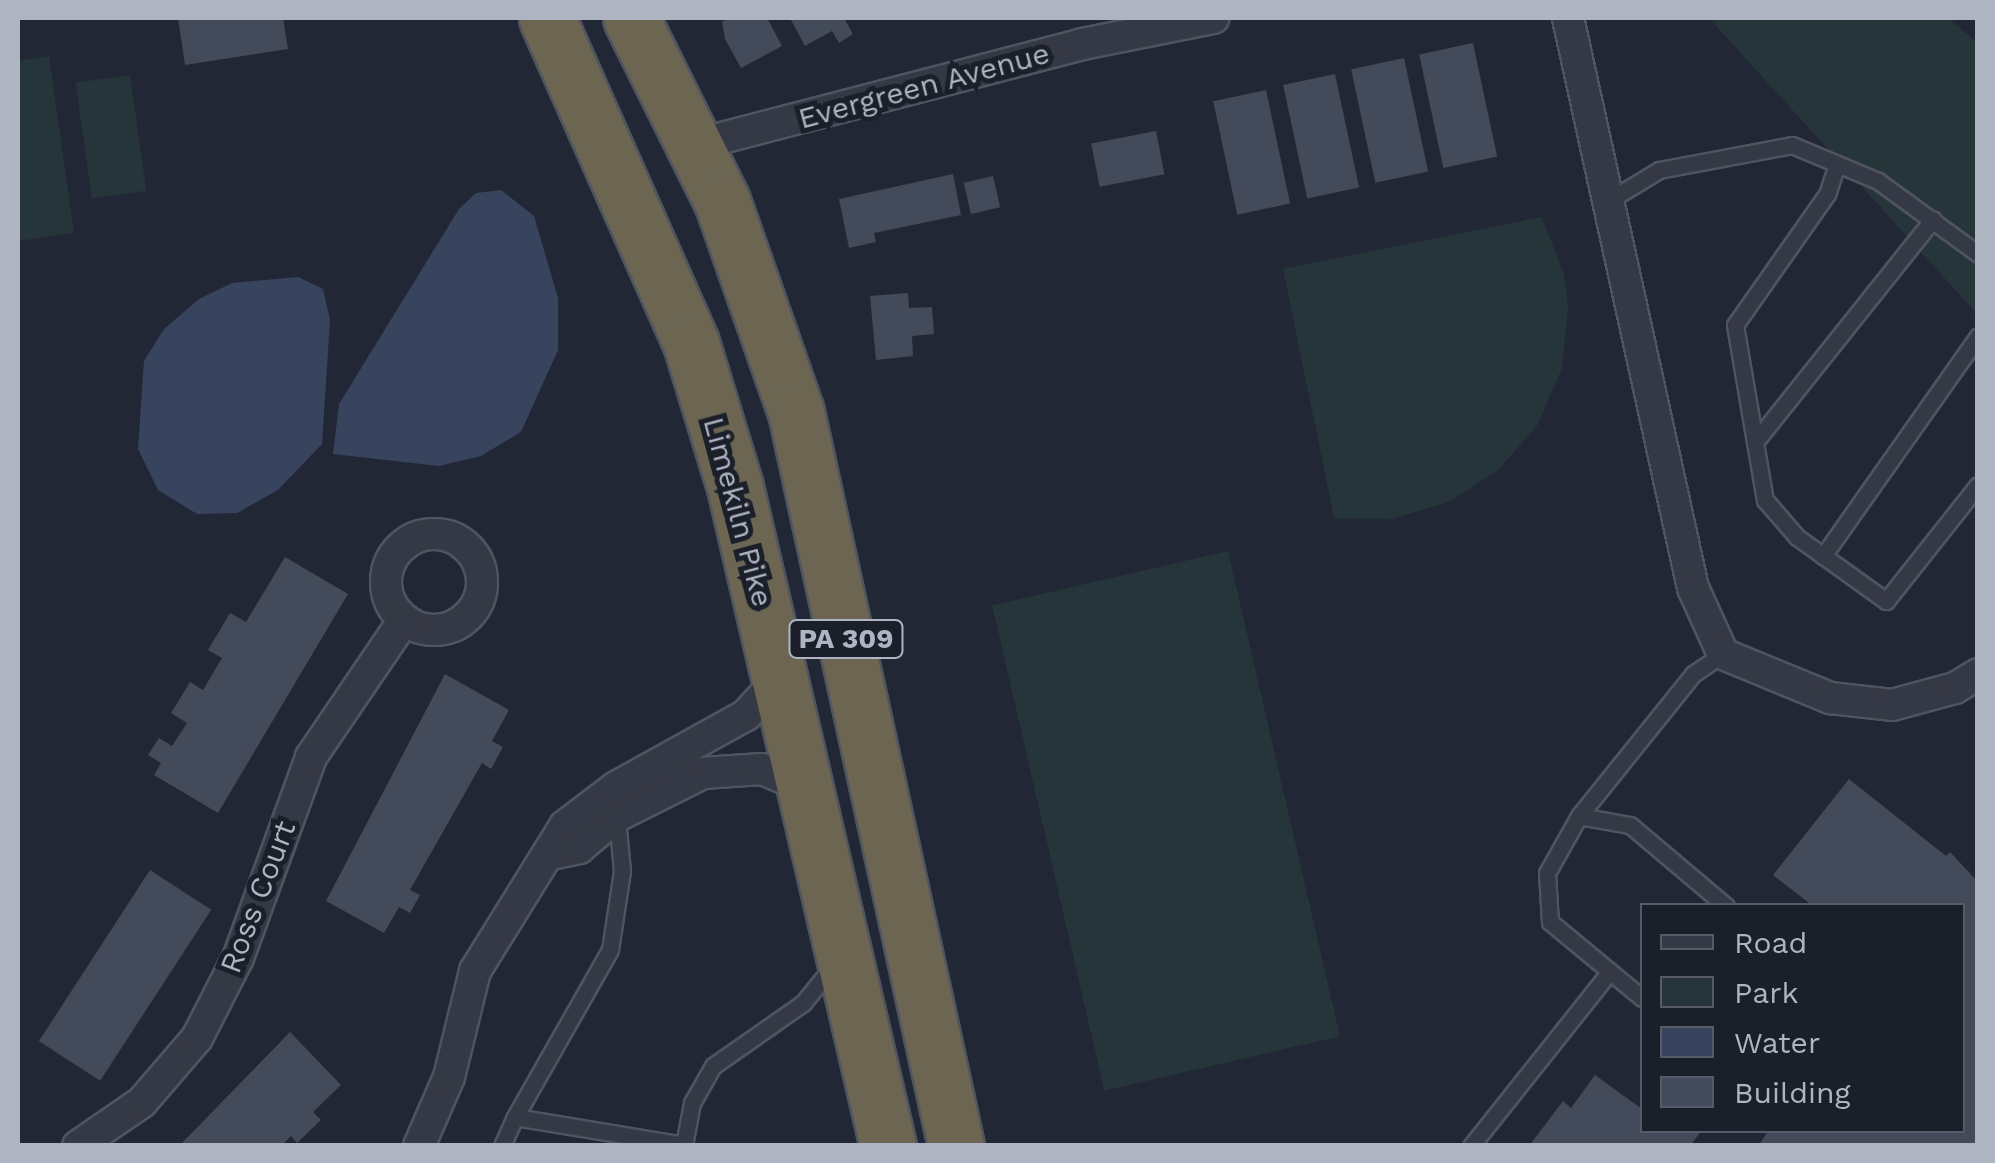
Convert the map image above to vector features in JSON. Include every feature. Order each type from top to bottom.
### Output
[{"type":"highway","name":"Limekiln Pike","points":[[547,18],[690,343],[736,487],[888,1146]]},
{"type":"highway","name":"PA 309","points":[[631,18],[695,145],[761,303],[796,412],[956,1146]]},
{"type":"street","name":"Evergreen Avenue","points":[[695,145],[1076,31],[1213,18]]},
{"type":"street","points":[[1568,18],[1694,588],[1723,654],[1830,698],[1892,705],[1955,688],[1978,674]]},
{"type":"street","name":"Ross Court","points":[[78,1146],[142,1102],[197,1038],[238,958],[311,756],[404,620]]},
{"type":"street","points":[[419,1146],[450,1078],[476,971],[526,882],[551,854],[565,826],[616,786],[746,714],[781,677]]},
{"type":"street","points":[[551,854],[580,848],[617,816],[703,774],[762,769],[804,786]]},
{"type":"lane","points":[[1608,202],[1659,170],[1792,145],[1878,181],[1978,254]]},
{"type":"lane","points":[[1836,166],[1827,194],[1734,325],[1765,500],[1824,556],[1886,601],[1978,485]]},
{"type":"lane","points":[[1755,442],[1933,219]]},
{"type":"lane","points":[[1824,556],[1978,336]]},
{"type":"lane","points":[[1640,996],[1550,922],[1547,873],[1578,816],[1693,674],[1723,654]]},
{"type":"lane","points":[[502,1146],[610,950],[622,870],[617,816]]},
{"type":"lane","points":[[1578,816],[1630,825],[1722,903]]},
{"type":"lane","points":[[515,1117],[685,1145],[692,1103],[713,1066],[803,1003],[843,952]]},
{"type":"lane","points":[[1471,1146],[1610,971]]},
{"type":"green space","points":[[1709,18],[1948,18],[1977,42],[1977,314]]},
{"type":"green space","points":[[49,56],[74,233],[18,241],[18,61]]},
{"type":"green space","points":[[130,75],[146,191],[92,199],[76,83]]},
{"type":"green space","points":[[1542,217],[1564,275],[1568,306],[1562,368],[1537,426],[1498,470],[1449,502],[1392,519],[1334,518],[1283,269]]},
{"type":"green space","points":[[1228,551],[1340,1036],[1104,1091],[992,605]]},
{"type":"water","points":[[501,190],[534,216],[558,298],[558,350],[521,432],[481,456],[439,466],[333,454],[339,404],[459,209],[476,193]]},
{"type":"water","points":[[298,277],[323,289],[330,320],[322,444],[278,490],[237,513],[197,514],[158,490],[138,449],[144,361],[164,329],[199,299],[232,283]]},
{"type":"building","points":[[178,18],[283,18],[288,49],[185,65]]},
{"type":"building","points":[[730,18],[767,18],[782,46],[741,68],[725,39],[722,22]]},
{"type":"building","points":[[844,18],[853,34],[839,43],[832,31],[805,46],[791,20]]},
{"type":"building","points":[[1473,43],[1497,156],[1443,168],[1419,54]]},
{"type":"building","points":[[1404,58],[1428,171],[1375,183],[1351,69]]},
{"type":"building","points":[[1335,74],[1359,187],[1307,198],[1283,85]]},
{"type":"building","points":[[1266,90],[1290,203],[1237,215],[1213,101]]},
{"type":"building","points":[[1156,131],[1164,174],[1100,187],[1091,144]]},
{"type":"building","points":[[953,174],[961,215],[874,233],[876,242],[849,248],[839,199]]},
{"type":"building","points":[[993,176],[1000,207],[971,214],[964,183]]},
{"type":"building","points":[[908,293],[909,308],[932,307],[934,334],[912,336],[913,356],[876,360],[870,296]]},
{"type":"building","points":[[285,557],[348,594],[218,813],[154,775],[161,763],[148,755],[159,738],[172,746],[187,723],[171,713],[190,682],[203,690],[222,658],[208,650],[230,613],[246,622]]},
{"type":"building","points":[[445,674],[509,710],[492,741],[503,747],[491,769],[482,763],[410,890],[420,895],[410,913],[399,907],[384,933],[326,901]]},
{"type":"building","points":[[1849,779],[1946,856],[1950,852],[1978,882],[1978,1146],[1758,1146],[1767,1133],[1965,1133],[1965,903],[1809,903],[1773,875]]},
{"type":"building","points":[[150,870],[211,910],[100,1081],[39,1041]]},
{"type":"building","points":[[290,1032],[341,1085],[313,1112],[321,1120],[297,1143],[291,1136],[281,1146],[179,1146]]},
{"type":"building","points":[[1595,1075],[1640,1108],[1640,1133],[1700,1133],[1690,1146],[1529,1146],[1563,1101],[1571,1108]]}]
